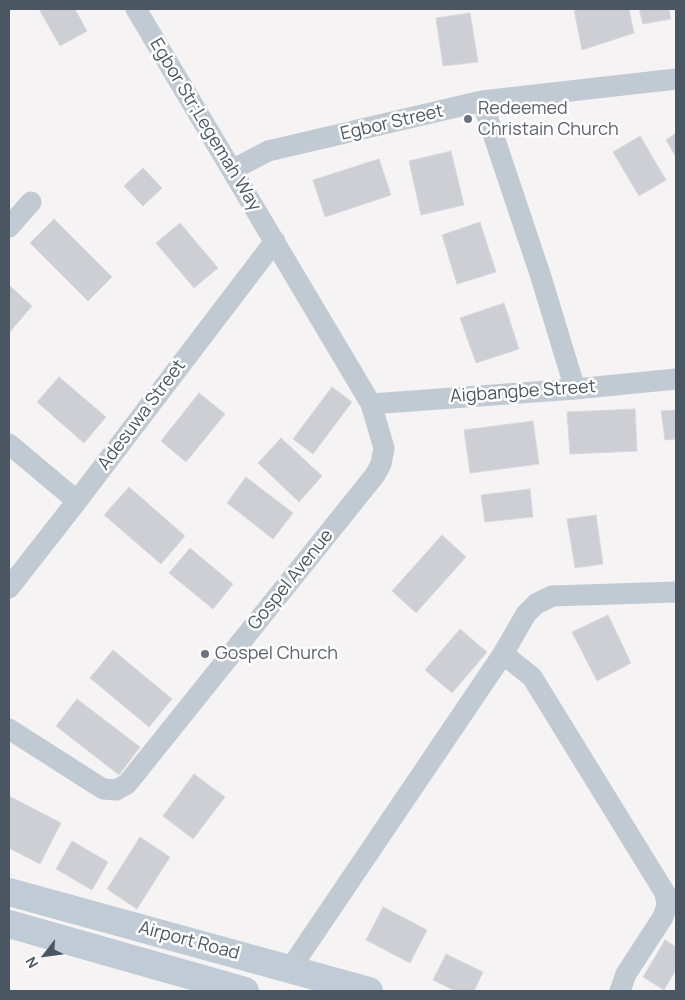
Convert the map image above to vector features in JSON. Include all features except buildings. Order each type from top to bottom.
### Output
[{"type":"main road","name":"Airport Road","points":[[9,892],[369,991]]},
{"type":"main road","name":"Airport Road","points":[[9,924],[244,991]]},
{"type":"street","name":"Egbor Str;Legemah Way","points":[[136,9],[275,241]]},
{"type":"street","name":"Egbor Street","points":[[232,170],[268,152],[482,101],[676,79]]},
{"type":"street","points":[[482,101],[541,277],[575,389]]},
{"type":"street","points":[[9,227],[31,202]]},
{"type":"street","name":"Gospel Avenue","points":[[9,729],[103,789],[116,790],[127,784],[375,475],[381,464],[384,448],[370,404],[275,241]]},
{"type":"street","name":"Adesuwa Street","points":[[9,588],[275,241]]},
{"type":"street","name":"Aigbangbe Street","points":[[370,404],[575,389],[676,379]]},
{"type":"street","points":[[9,444],[77,501]]},
{"type":"street","points":[[290,969],[503,654],[526,614],[536,604],[552,596],[676,592]]},
{"type":"street","points":[[503,654],[532,677],[666,893],[667,905],[663,917],[626,974],[620,991]]},
{"type":"place","name":"Redeemed Christain Church","points":[[468,119]]},
{"type":"place","name":"Gospel Church","points":[[205,654]]}]
